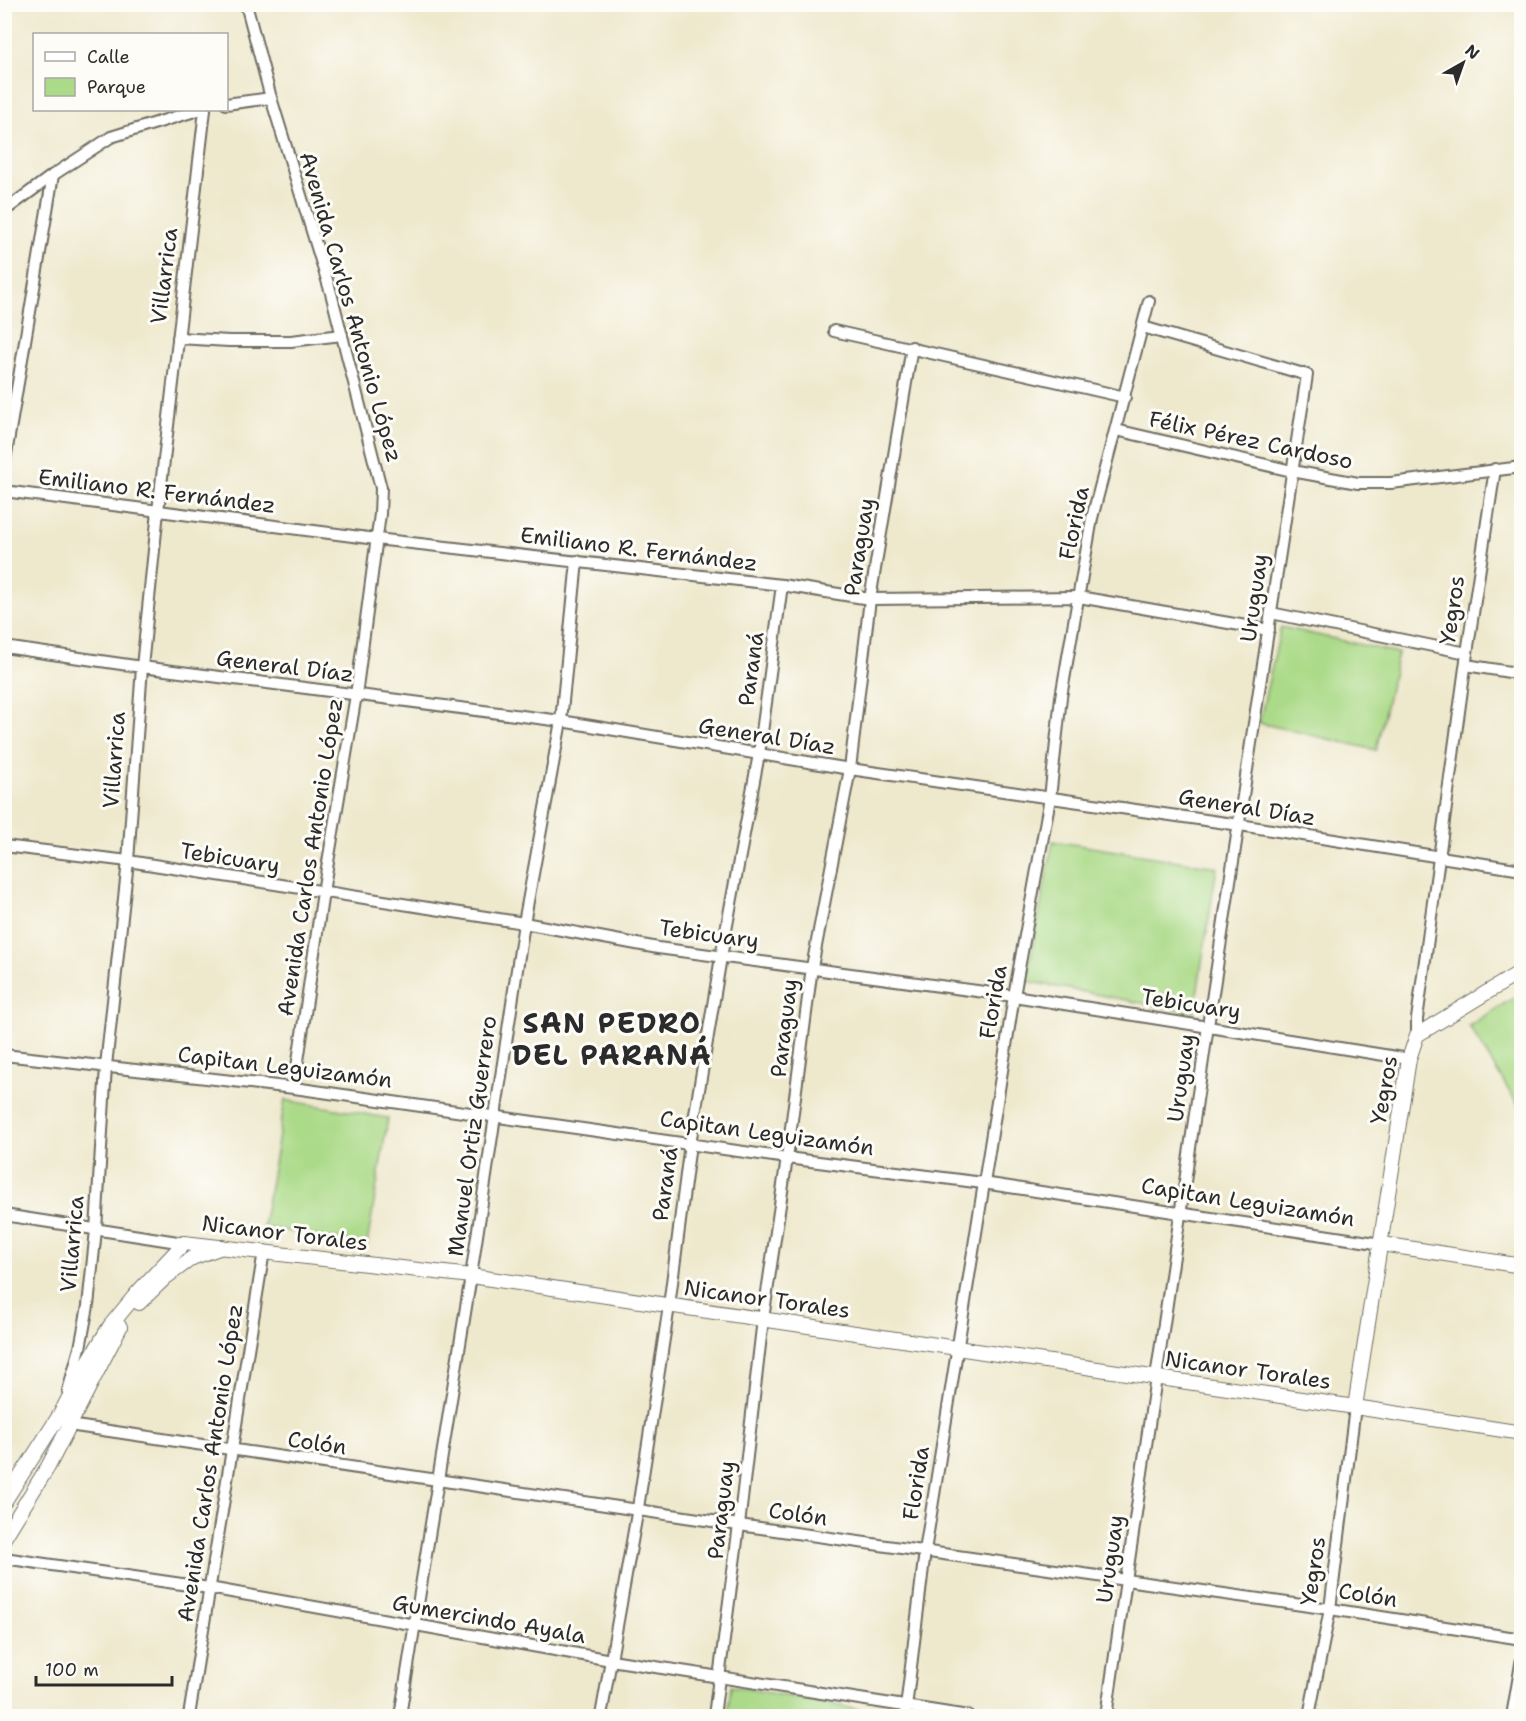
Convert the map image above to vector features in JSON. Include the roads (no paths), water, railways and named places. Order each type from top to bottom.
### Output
[{"type":"street","name":"Avenida Carlos Antonio López","points":[[246,4],[271,98],[332,293],[381,488],[380,514],[356,695],[323,892],[294,1088]]},
{"type":"street","points":[[228,104],[271,98]]},
{"type":"street","points":[[4,211],[52,175],[111,137],[195,111]]},
{"type":"street","name":"Villarrica","points":[[61,1413],[84,1328],[96,1230],[106,1066],[128,861],[142,668],[204,111]]},
{"type":"street","points":[[4,466],[52,175]]},
{"type":"street","name":"Florida","points":[[905,1712],[925,1551],[1014,996],[1050,798],[1061,697],[1092,518],[1149,301]]},
{"type":"street","name":"Uruguay","points":[[1106,1716],[1307,375],[1143,327]]},
{"type":"street","name":"Félix Pérez Cardoso","points":[[834,330],[1125,397]]},
{"type":"street","points":[[178,338],[291,341],[342,335]]},
{"type":"street","name":"Paraguay","points":[[714,1716],[763,1319],[812,967],[850,769],[870,599],[912,347]]},
{"type":"street","name":"Félix Pérez Cardoso","points":[[1116,430],[1292,471],[1358,483],[1380,483],[1521,467]]},
{"type":"street","name":"Yegros","points":[[1309,1716],[1330,1609],[1355,1407],[1409,1059],[1417,1035],[1417,1019],[1467,653],[1495,469]]},
{"type":"street","name":"Emiliano R. Fernández","points":[[4,491],[376,539],[782,585],[870,599],[1079,597],[1269,630]]},
{"type":"street","name":"Manuel Ortiz Guerrero","points":[[400,1716],[439,1481],[524,923],[561,721],[577,561]]},
{"type":"street","name":"Paraná","points":[[601,1716],[638,1508],[669,1305],[690,1144],[721,957],[759,754],[782,585]]},
{"type":"street","points":[[1271,613],[1467,653]]},
{"type":"street","name":"General Díaz","points":[[4,647],[142,668],[561,721],[850,769],[1240,825],[1521,870]]},
{"type":"street","points":[[1466,665],[1521,674]]},
{"type":"street","name":"Tebicuary","points":[[4,846],[128,861],[524,923],[658,948],[1014,996],[1409,1059]]},
{"type":"street","points":[[1417,1035],[1521,971]]},
{"type":"street","name":"Capitan Leguizamón","points":[[4,1055],[294,1088],[787,1158],[983,1183],[1521,1266]]},
{"type":"street","name":"Nicanor Torales","points":[[4,1215],[184,1243],[471,1276],[1521,1433]]},
{"type":"street","name":"Villarrica","points":[[4,1502],[61,1413],[110,1326],[184,1243]]},
{"type":"street","points":[[4,1538],[49,1465],[118,1330],[138,1304],[166,1277],[192,1258],[225,1246]]},
{"type":"street","name":"Avenida Carlos Antonio López","points":[[189,1716],[264,1251]]},
{"type":"street","points":[[61,1413],[69,1425]]},
{"type":"street","name":"Colón","points":[[69,1425],[439,1481],[638,1508],[739,1525],[1330,1609],[1521,1639]]},
{"type":"street","name":"Gumercindo Ayala","points":[[4,1558],[209,1588],[415,1626],[720,1677],[905,1712],[968,1716]]},
{"type":"street","points":[[1512,1716],[1521,1658]]},
{"type":"district","name":"SAN PEDRO DEL PARANÁ","points":[[612,1039]]}]
